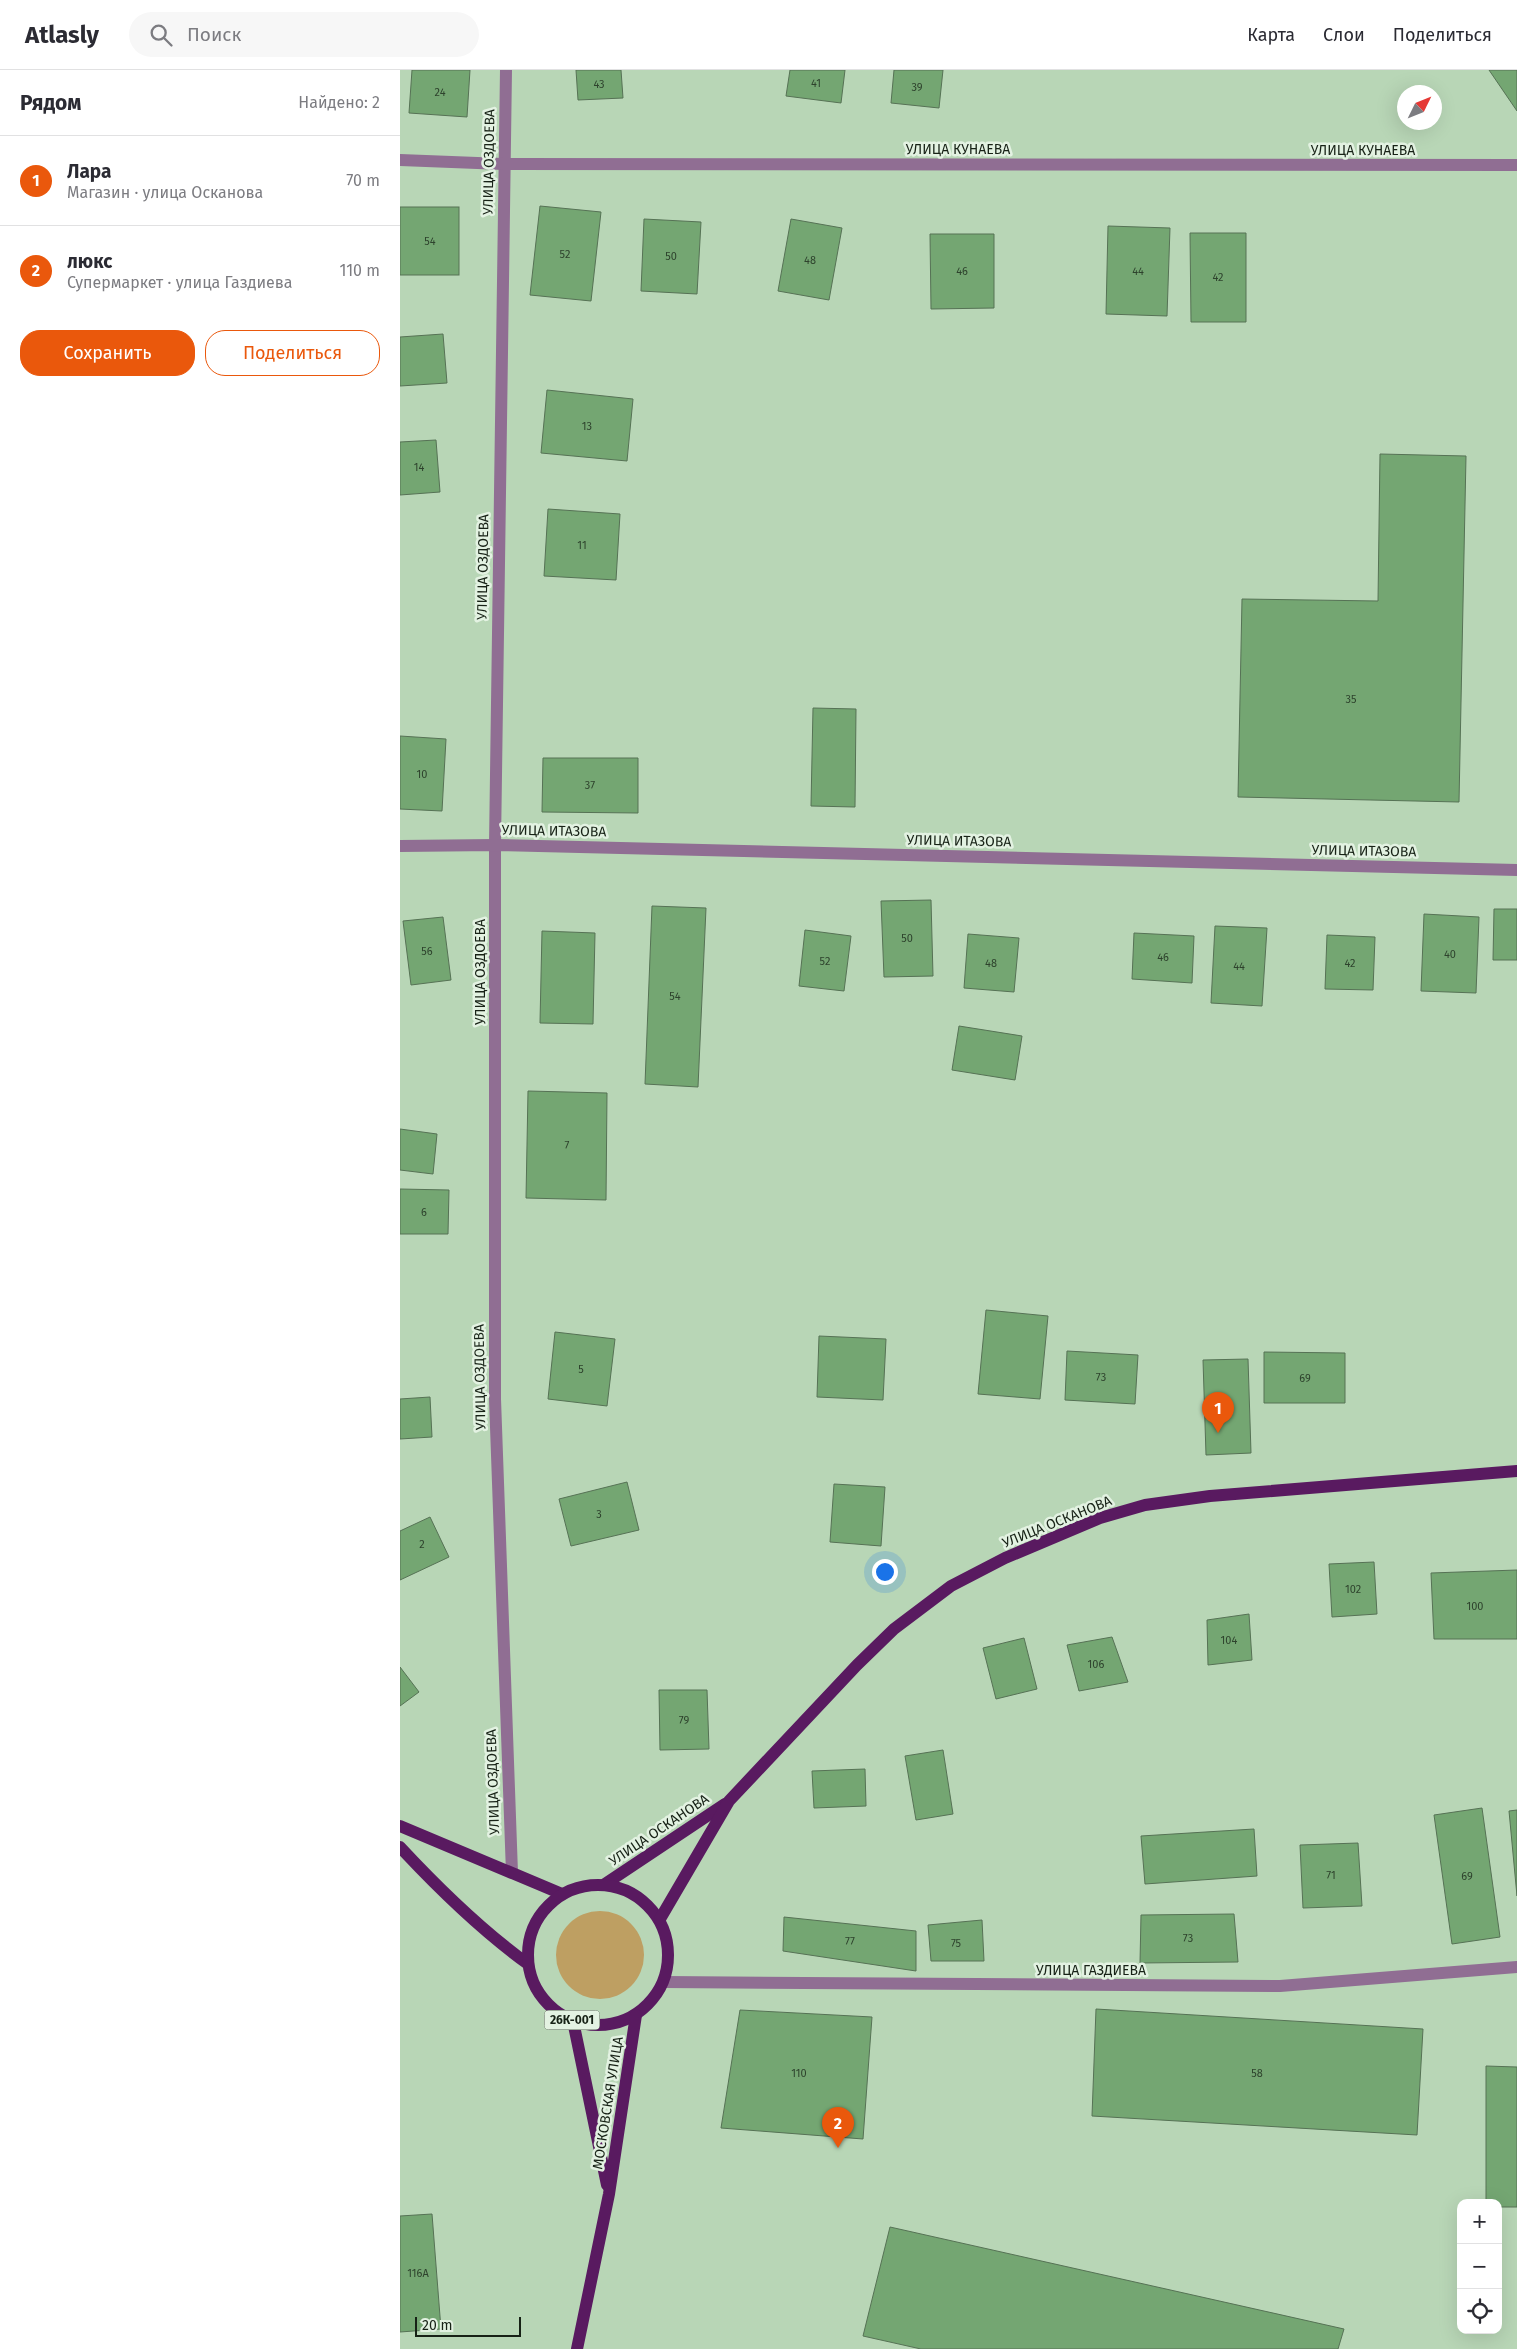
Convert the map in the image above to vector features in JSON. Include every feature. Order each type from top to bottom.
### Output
[{"type":"main road","name":"УЛИЦА ОСКАНОВА","points":[[605,1884],[729,1801],[857,1665],[894,1629],[951,1586],[1053,1536],[1100,1518],[1145,1505],[1210,1496],[1517,1471]]},
{"type":"main road","name":"УЛИЦА ОСКАНОВА","points":[[660,1919],[729,1801]]},
{"type":"main road","points":[[400,1826],[562,1894]]},
{"type":"main road","points":[[400,1847],[466,1914],[498,1942],[528,1964]]},
{"type":"main road","name":"26К-001","points":[[605,1884],[627,1890],[646,1902],[660,1919],[670,1961],[664,1982],[653,2001],[636,2015],[616,2024],[594,2026],[572,2020],[556,2012],[543,1998],[534,1982],[528,1964],[528,1946],[533,1928],[545,1909],[562,1894],[582,1886],[605,1884]]},
{"type":"main road","name":"МОСКОВСКАЯ УЛИЦА","points":[[577,2349],[609,2194],[636,2015]]},
{"type":"main road","name":"МОСКОВСКАЯ УЛИЦА","points":[[572,2020],[609,2194]]},
{"type":"street","name":"УЛИЦА ОЗДОЕВА","points":[[506,70],[503,164],[494,844],[494,1399],[512,1873]]},
{"type":"street","name":"УЛИЦА КУНАЕВА","points":[[400,160],[503,164],[1517,165]]},
{"type":"street","name":"УЛИЦА ИТАЗОВА","points":[[400,846],[494,844],[1517,870]]},
{"type":"street","name":"УЛИЦА ГАЗДИЕВА","points":[[664,1982],[1280,1986],[1517,1967]]},
{"type":"shaded area","points":[[600,1911],[617,1914],[625,1918],[637,1930],[641,1938],[644,1955],[641,1972],[637,1980],[625,1992],[617,1996],[600,1999],[583,1996],[575,1992],[563,1980],[559,1972],[556,1955],[559,1938],[563,1930],[575,1918],[583,1914]]},
{"type":"building","points":[[412,70],[470,70],[467,117],[409,113]]},
{"type":"building","points":[[576,70],[621,70],[623,98],[578,100]]},
{"type":"building","points":[[790,70],[845,70],[841,103],[786,96]]},
{"type":"building","points":[[894,70],[943,70],[939,108],[891,103]]},
{"type":"building","points":[[1489,70],[1517,70],[1517,111]]},
{"type":"building","points":[[540,206],[601,212],[591,301],[530,295]]},
{"type":"building","points":[[400,207],[459,207],[459,275],[400,275]]},
{"type":"building","points":[[644,219],[701,222],[697,294],[641,291]]},
{"type":"building","points":[[791,219],[842,228],[829,300],[778,291]]},
{"type":"building","points":[[1108,226],[1170,228],[1167,316],[1106,314]]},
{"type":"building","points":[[1190,233],[1246,233],[1246,322],[1191,322]]},
{"type":"building","points":[[930,234],[994,234],[994,308],[931,309]]},
{"type":"building","points":[[443,334],[447,383],[400,386],[400,337]]},
{"type":"building","points":[[547,390],[633,399],[627,461],[541,453]]},
{"type":"building","points":[[436,440],[440,492],[400,495],[400,442]]},
{"type":"building","points":[[1380,454],[1466,456],[1459,802],[1238,797],[1242,599],[1378,601]]},
{"type":"building","points":[[548,509],[620,514],[616,580],[544,576]]},
{"type":"building","points":[[813,708],[856,709],[855,807],[811,806]]},
{"type":"building","points":[[400,736],[446,739],[442,811],[400,809]]},
{"type":"building","points":[[543,758],[638,758],[638,813],[542,812]]},
{"type":"building","points":[[931,900],[933,976],[884,977],[881,901]]},
{"type":"building","points":[[652,906],[706,908],[698,1087],[645,1084]]},
{"type":"building","points":[[1494,909],[1517,909],[1517,960],[1493,960]]},
{"type":"building","points":[[1424,914],[1479,917],[1476,993],[1421,991]]},
{"type":"building","points":[[443,917],[451,980],[411,985],[403,921]]},
{"type":"building","points":[[1215,926],[1267,928],[1262,1006],[1211,1003]]},
{"type":"building","points":[[805,930],[851,936],[844,991],[799,986]]},
{"type":"building","points":[[542,931],[595,933],[593,1024],[540,1023]]},
{"type":"building","points":[[1134,933],[1194,936],[1192,983],[1132,979]]},
{"type":"building","points":[[968,934],[1019,938],[1014,992],[964,988]]},
{"type":"building","points":[[1327,935],[1375,937],[1373,990],[1325,989]]},
{"type":"building","points":[[959,1026],[1022,1036],[1015,1080],[952,1070]]},
{"type":"building","points":[[528,1091],[607,1093],[606,1200],[526,1198]]},
{"type":"building","points":[[400,1129],[437,1134],[433,1174],[400,1170]]},
{"type":"building","points":[[400,1189],[449,1190],[448,1234],[400,1234]]},
{"type":"building","points":[[986,1310],[1048,1316],[1040,1399],[978,1394]]},
{"type":"building","points":[[555,1332],[615,1339],[607,1406],[548,1399]]},
{"type":"building","points":[[819,1336],[886,1339],[883,1400],[817,1397]]},
{"type":"building","points":[[1067,1351],[1138,1355],[1135,1404],[1065,1400]]},
{"type":"building","points":[[1264,1352],[1345,1353],[1345,1403],[1264,1403]]},
{"type":"building","points":[[1248,1359],[1251,1453],[1206,1455],[1203,1360]]},
{"type":"building","points":[[430,1397],[432,1437],[400,1439],[400,1399]]},
{"type":"building","points":[[627,1482],[639,1530],[571,1546],[559,1499]]},
{"type":"building","points":[[834,1484],[885,1487],[881,1546],[830,1542]]},
{"type":"building","points":[[430,1517],[449,1557],[400,1580],[400,1531]]},
{"type":"building","points":[[1374,1562],[1377,1614],[1332,1617],[1329,1564]]},
{"type":"building","points":[[1517,1570],[1517,1639],[1434,1639],[1431,1573]]},
{"type":"building","points":[[1249,1614],[1252,1660],[1208,1665],[1207,1620]]},
{"type":"building","points":[[1112,1637],[1128,1682],[1079,1691],[1067,1645]]},
{"type":"building","points":[[1024,1638],[1037,1689],[996,1699],[983,1648]]},
{"type":"building","points":[[400,1667],[419,1692],[400,1706]]},
{"type":"building","points":[[659,1690],[707,1690],[709,1749],[660,1750]]},
{"type":"building","points":[[943,1750],[953,1814],[916,1820],[905,1756]]},
{"type":"building","points":[[865,1769],[866,1806],[814,1808],[812,1771]]},
{"type":"building","points":[[1482,1808],[1500,1937],[1452,1944],[1434,1815]]},
{"type":"building","points":[[1517,1810],[1517,1896],[1509,1811]]},
{"type":"building","points":[[1254,1829],[1257,1876],[1145,1884],[1141,1836]]},
{"type":"building","points":[[1358,1843],[1362,1906],[1303,1908],[1300,1845]]},
{"type":"building","points":[[1234,1914],[1238,1962],[1140,1963],[1141,1915]]},
{"type":"building","points":[[784,1917],[916,1931],[916,1971],[783,1951]]},
{"type":"building","points":[[982,1920],[984,1961],[931,1961],[928,1925]]},
{"type":"building","points":[[1096,2009],[1423,2029],[1417,2135],[1092,2116]]},
{"type":"building","points":[[740,2010],[872,2017],[863,2139],[721,2128]]},
{"type":"building","points":[[1486,2066],[1517,2067],[1517,2207],[1502,2207],[1502,2199],[1486,2199]]},
{"type":"building","points":[[432,2214],[441,2329],[400,2332],[400,2216]]},
{"type":"building","points":[[890,2227],[1344,2329],[1338,2349],[921,2349],[863,2336]]},
{"type":"place","name":"Лара","points":[[1218,1433]]},
{"type":"place","name":"люкс","points":[[838,2148]]}]
